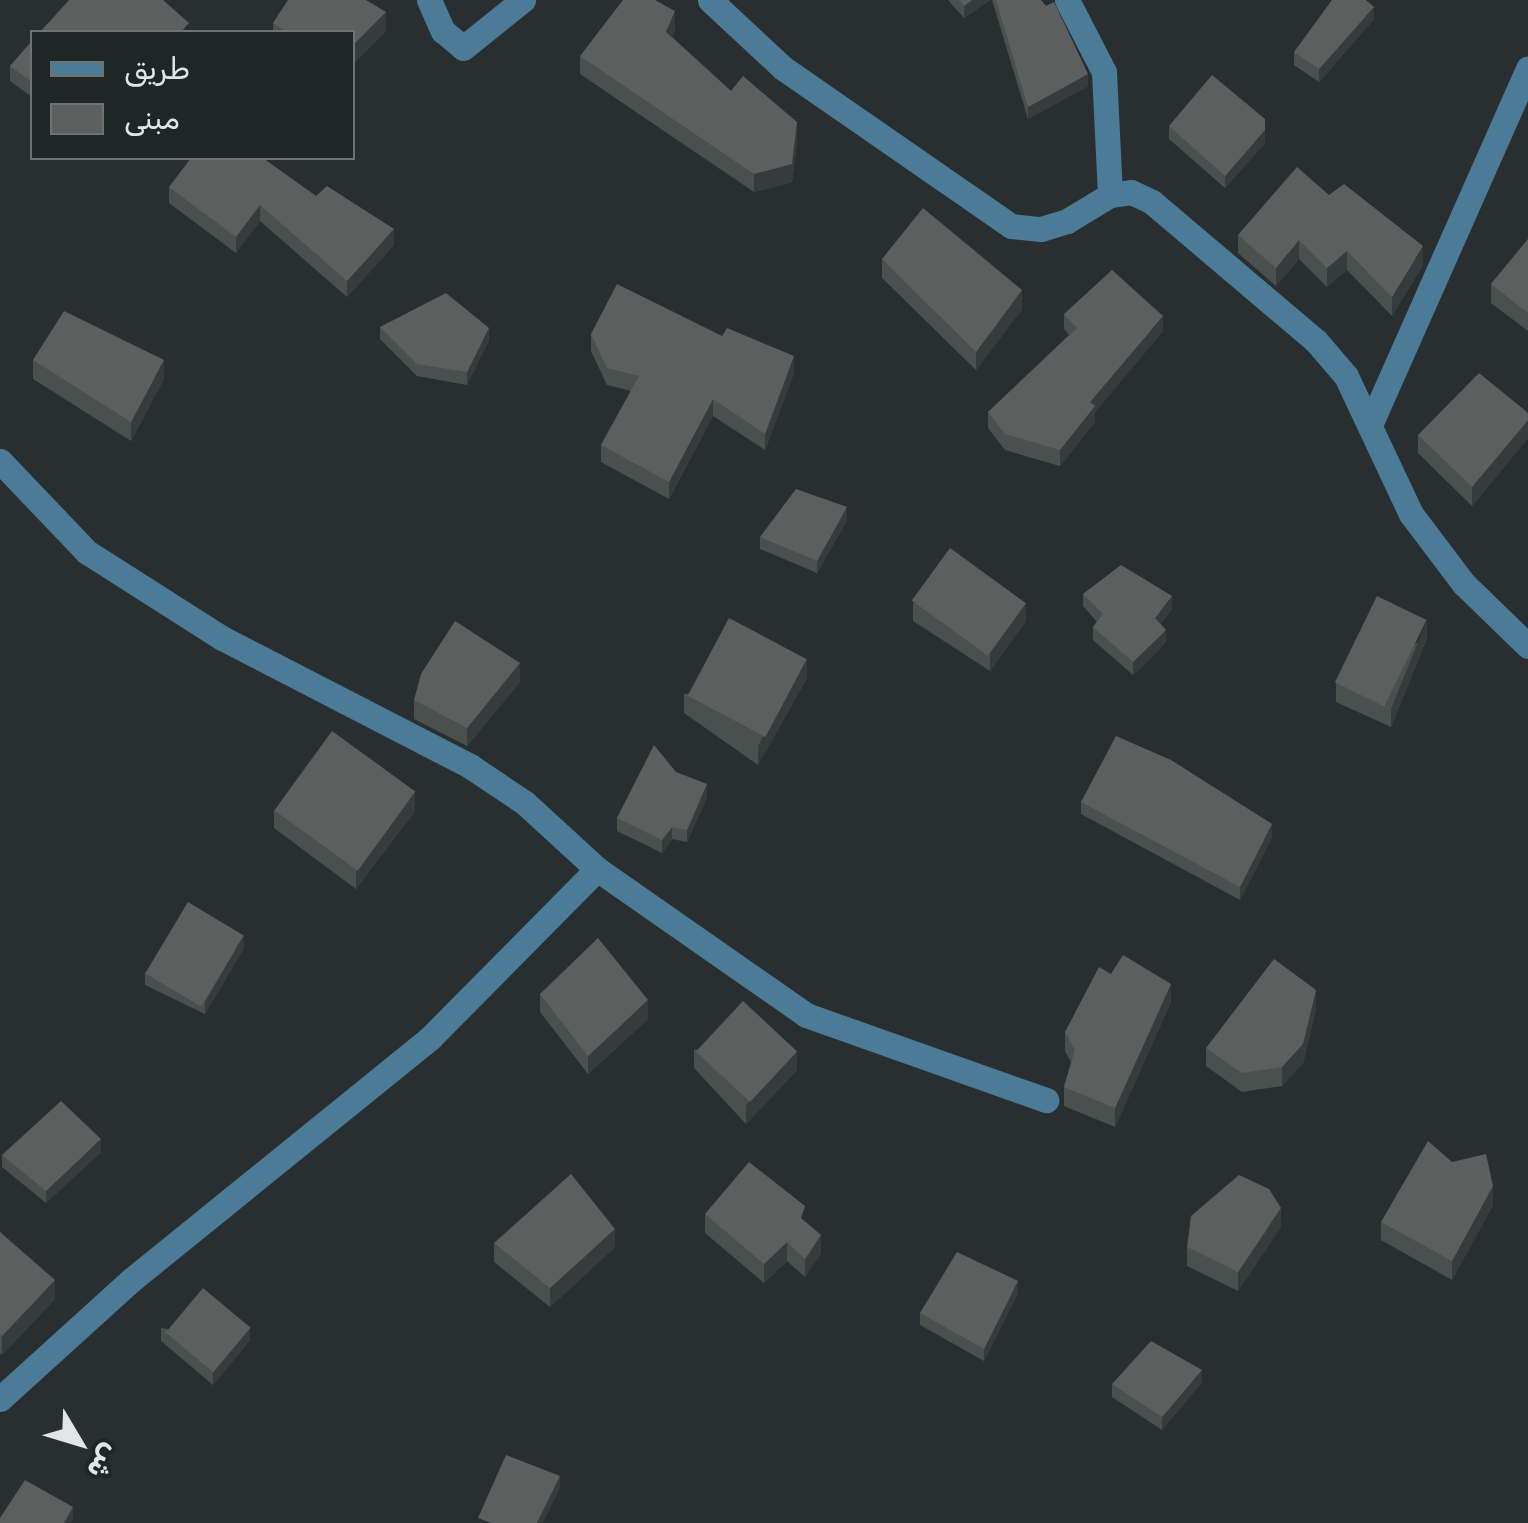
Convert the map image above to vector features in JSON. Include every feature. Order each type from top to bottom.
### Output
[{"type":"street","points":[[429,0],[443,31],[462,48],[523,0]]},
{"type":"street","points":[[710,0],[783,68],[1011,226],[1041,228],[1067,221],[1110,194],[1131,192],[1152,202],[1287,313],[1346,376],[1411,514],[1477,598],[1528,646]]},
{"type":"street","points":[[1067,0],[1104,72],[1110,194]]},
{"type":"street","points":[[1370,425],[1528,68]]},
{"type":"street","points":[[0,461],[86,552],[222,638],[470,766],[525,803],[597,869],[806,1015],[1046,1100]]},
{"type":"street","points":[[0,1399],[130,1281],[431,1038],[597,869]]},
{"type":"building","points":[[69,0],[163,0],[189,23],[183,30],[42,30]]},
{"type":"building","points":[[288,0],[366,0],[386,12],[355,43],[355,30],[284,30],[273,23]]},
{"type":"building","points":[[623,0],[655,0],[675,11],[666,32],[731,91],[743,76],[797,122],[792,164],[754,174],[580,56]]},
{"type":"building","points":[[996,0],[1041,0],[1046,6],[1054,2],[1088,74],[1028,107]]},
{"type":"building","points":[[1332,0],[1366,0],[1374,7],[1319,69],[1294,52]]},
{"type":"building","points":[[30,43],[30,81],[10,66]]},
{"type":"building","points":[[1212,75],[1265,119],[1265,130],[1225,176],[1169,126]]},
{"type":"building","points":[[189,160],[266,160],[316,196],[327,186],[394,229],[347,281],[260,205],[236,237],[169,187]]},
{"type":"building","points":[[1297,167],[1329,195],[1344,184],[1423,246],[1392,297],[1347,251],[1327,268],[1299,240],[1276,268],[1238,235]]},
{"type":"building","points":[[923,208],[1022,290],[976,352],[882,259]]},
{"type":"building","points":[[1528,239],[1528,313],[1491,284]]},
{"type":"building","points":[[1112,270],[1163,316],[1090,402],[1095,406],[1060,450],[1005,434],[988,412],[1077,328],[1064,314]]},
{"type":"building","points":[[617,284],[722,336],[727,328],[794,356],[765,434],[713,399],[669,482],[601,445],[639,376],[607,368],[591,334]]},
{"type":"building","points":[[446,293],[489,328],[467,372],[417,364],[380,327]]},
{"type":"building","points":[[64,311],[164,360],[131,422],[33,360]]},
{"type":"building","points":[[1479,373],[1528,413],[1528,420],[1472,487],[1418,435]]},
{"type":"building","points":[[796,489],[847,507],[817,561],[760,537]]},
{"type":"building","points":[[950,548],[1026,603],[988,656],[912,601]]},
{"type":"building","points":[[1121,565],[1172,596],[1155,618],[1166,630],[1133,662],[1093,627],[1103,614],[1083,594]]},
{"type":"building","points":[[1377,596],[1426,620],[1384,706],[1335,682]]},
{"type":"building","points":[[729,618],[807,659],[765,737],[688,696]]},
{"type":"building","points":[[455,621],[520,663],[467,728],[414,700],[421,674]]},
{"type":"building","points":[[332,731],[415,792],[358,871],[274,810]]},
{"type":"building","points":[[1116,736],[1171,760],[1272,824],[1240,887],[1081,802]]},
{"type":"building","points":[[654,745],[676,772],[707,784],[687,830],[672,827],[662,840],[617,818]]},
{"type":"building","points":[[188,902],[244,935],[201,1007],[145,973]]},
{"type":"building","points":[[598,938],[648,1000],[588,1056],[540,994]]},
{"type":"building","points":[[1123,955],[1171,984],[1115,1108],[1064,1087],[1075,1050],[1065,1032],[1099,967],[1111,974]]},
{"type":"building","points":[[1274,959],[1316,990],[1303,1044],[1282,1067],[1242,1073],[1206,1048]]},
{"type":"building","points":[[743,1001],[797,1051],[750,1102],[696,1051]]},
{"type":"building","points":[[61,1101],[101,1139],[46,1191],[2,1155]]},
{"type":"building","points":[[1428,1141],[1452,1162],[1486,1154],[1493,1186],[1452,1261],[1381,1222]]},
{"type":"building","points":[[749,1162],[805,1206],[801,1218],[821,1235],[805,1259],[787,1242],[764,1264],[705,1214]]},
{"type":"building","points":[[571,1174],[615,1229],[550,1288],[494,1243]]},
{"type":"building","points":[[1239,1175],[1269,1189],[1281,1208],[1238,1272],[1187,1247],[1191,1216]]},
{"type":"building","points":[[0,1232],[55,1280],[2,1336],[0,1334]]},
{"type":"building","points":[[957,1252],[1018,1281],[984,1349],[920,1313]]},
{"type":"building","points":[[203,1288],[250,1328],[213,1372],[166,1332]]},
{"type":"building","points":[[1151,1341],[1202,1370],[1162,1417],[1112,1384]]},
{"type":"building","points":[[506,1455],[560,1476],[537,1523],[491,1523],[478,1518]]},
{"type":"building","points":[[25,1480],[73,1507],[64,1523],[0,1523]]}]
